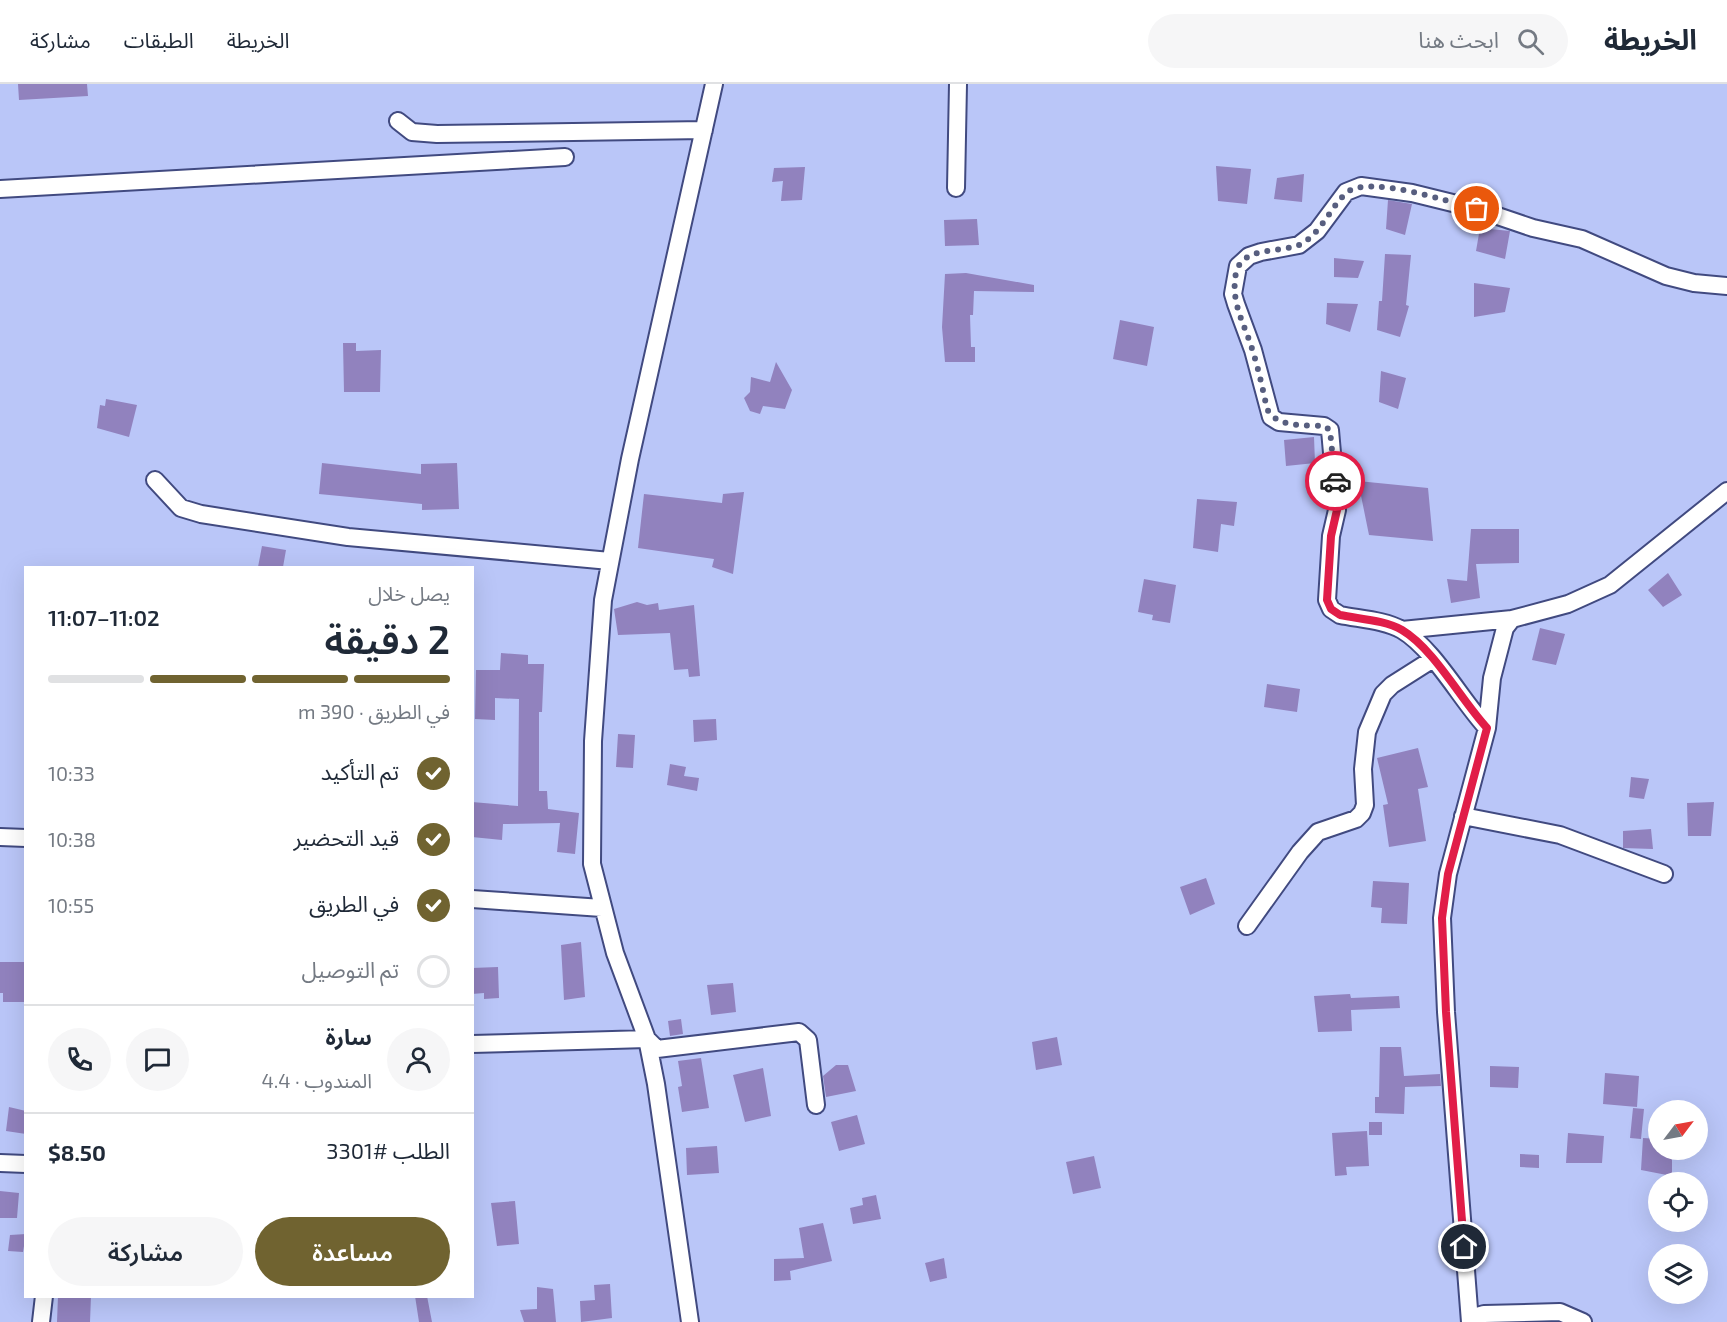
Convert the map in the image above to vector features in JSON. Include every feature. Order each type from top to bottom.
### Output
[{"type":"street","points":[[690,1322],[656,1084],[647,1039],[615,953],[592,864],[593,741],[603,600],[610,561],[630,459],[714,84]]},
{"type":"street","points":[[956,188],[958,84]]},
{"type":"street","points":[[398,121],[412,132],[437,134],[704,130]]},
{"type":"street","points":[[0,189],[565,157]]},
{"type":"street","points":[[1727,286],[1694,283],[1666,276],[1582,239],[1533,228],[1477,209],[1412,192],[1361,186],[1347,192],[1317,231],[1299,245],[1249,256],[1238,266],[1233,294],[1253,350],[1272,417],[1279,422],[1324,426],[1330,430],[1337,510],[1331,536],[1327,600],[1331,609],[1340,615],[1402,630],[1512,618],[1568,604],[1610,585],[1727,491]]},
{"type":"street","points":[[155,480],[181,508],[201,514],[359,538],[610,561]]},
{"type":"street","points":[[1512,618],[1505,628],[1492,678],[1487,728],[1448,874],[1442,918],[1446,1012],[1470,1320],[1484,1314],[1560,1312],[1583,1322]]},
{"type":"street","points":[[1402,630],[1434,659],[1469,709],[1487,728]]},
{"type":"street","points":[[1247,926],[1300,852],[1318,832],[1356,819],[1362,813],[1365,805],[1363,769],[1367,732],[1383,694],[1392,685],[1434,659]]},
{"type":"street","points":[[1462,816],[1560,835],[1664,874]]},
{"type":"street","points":[[0,837],[24,838]]},
{"type":"street","points":[[474,899],[602,908]]},
{"type":"street","points":[[474,1044],[647,1039],[657,1049],[799,1032],[808,1040],[816,1105]]},
{"type":"street","points":[[0,1162],[24,1164]]},
{"type":"street","points":[[41,1322],[44,1298]]},
{"type":"building","points":[[18,84],[87,84],[88,96],[19,100]]},
{"type":"building","points":[[1216,166],[1251,169],[1247,204],[1218,201]]},
{"type":"building","points":[[805,167],[802,200],[781,201],[783,181],[772,182],[774,168]]},
{"type":"building","points":[[1304,174],[1302,202],[1274,199],[1277,178]]},
{"type":"building","points":[[1388,200],[1412,204],[1405,235],[1386,229]]},
{"type":"building","points":[[977,219],[979,245],[945,246],[944,220]]},
{"type":"building","points":[[1480,228],[1510,231],[1505,259],[1476,251]]},
{"type":"building","points":[[1385,254],[1411,255],[1406,305],[1409,306],[1400,337],[1377,330],[1379,301],[1382,301]]},
{"type":"building","points":[[1334,258],[1364,261],[1358,278],[1334,277]]},
{"type":"building","points":[[966,273],[1034,285],[1034,292],[974,291],[973,315],[970,315],[971,347],[975,347],[975,362],[945,362],[942,327],[945,274]]},
{"type":"building","points":[[1474,283],[1510,288],[1505,312],[1474,317]]},
{"type":"building","points":[[1327,303],[1358,304],[1350,332],[1326,324]]},
{"type":"building","points":[[1120,320],[1154,327],[1147,366],[1113,359]]},
{"type":"building","points":[[343,343],[356,343],[356,351],[381,350],[380,392],[344,392]]},
{"type":"building","points":[[776,362],[792,390],[785,409],[763,406],[760,414],[750,411],[744,398],[750,392],[751,377],[770,382]]},
{"type":"building","points":[[1381,371],[1406,378],[1398,409],[1379,402]]},
{"type":"building","points":[[106,399],[137,405],[129,437],[97,428],[100,405],[105,406]]},
{"type":"building","points":[[1314,437],[1315,463],[1286,466],[1284,440]]},
{"type":"building","points":[[322,463],[421,474],[421,464],[457,463],[459,509],[422,510],[422,504],[319,494]]},
{"type":"building","points":[[1358,481],[1428,488],[1433,541],[1369,535]]},
{"type":"building","points":[[744,492],[733,574],[712,567],[714,559],[638,548],[644,494],[722,503],[723,494]]},
{"type":"building","points":[[1197,499],[1237,502],[1234,526],[1221,524],[1218,552],[1193,548]]},
{"type":"building","points":[[1471,529],[1519,529],[1519,563],[1476,564],[1480,598],[1451,603],[1447,579],[1467,581]]},
{"type":"building","points":[[262,546],[286,550],[283,566],[258,566]]},
{"type":"building","points":[[1668,573],[1682,595],[1663,607],[1648,590]]},
{"type":"building","points":[[1144,579],[1176,585],[1170,623],[1152,620],[1153,615],[1138,612]]},
{"type":"building","points":[[637,602],[647,605],[658,603],[659,610],[694,605],[700,676],[689,677],[688,669],[674,670],[670,633],[618,635],[614,609]]},
{"type":"building","points":[[1540,628],[1565,634],[1556,665],[1532,660]]},
{"type":"building","points":[[501,653],[528,655],[528,664],[544,664],[542,712],[539,712],[539,791],[547,791],[548,809],[579,813],[575,854],[557,852],[560,823],[503,824],[502,840],[474,837],[474,802],[518,806],[519,699],[495,698],[495,720],[475,719],[476,670],[500,670]]},
{"type":"building","points":[[1267,684],[1300,689],[1297,712],[1264,707]]},
{"type":"building","points":[[716,719],[717,740],[694,742],[693,720]]},
{"type":"building","points":[[618,734],[635,735],[633,768],[616,767]]},
{"type":"building","points":[[1418,748],[1428,787],[1418,789],[1426,841],[1389,847],[1383,805],[1388,804],[1377,758]]},
{"type":"building","points":[[670,764],[686,767],[684,776],[699,778],[697,791],[667,785]]},
{"type":"building","points":[[1631,777],[1649,779],[1644,799],[1629,797]]},
{"type":"building","points":[[1714,802],[1711,836],[1688,836],[1687,803]]},
{"type":"building","points":[[1651,829],[1653,849],[1623,848],[1623,831]]},
{"type":"building","points":[[1206,878],[1215,904],[1190,915],[1180,887]]},
{"type":"building","points":[[1373,881],[1409,883],[1407,924],[1381,923],[1382,908],[1371,907]]},
{"type":"building","points":[[581,942],[585,997],[564,1000],[561,945]]},
{"type":"building","points":[[0,962],[24,962],[24,1002],[3,1002],[3,993],[0,993]]},
{"type":"building","points":[[498,967],[499,998],[484,999],[484,993],[474,994],[474,968]]},
{"type":"building","points":[[733,983],[736,1012],[711,1015],[707,985]]},
{"type":"building","points":[[1350,994],[1351,998],[1399,996],[1400,1008],[1351,1010],[1352,1031],[1318,1032],[1314,996]]},
{"type":"building","points":[[681,1019],[683,1034],[670,1036],[668,1021]]},
{"type":"building","points":[[1057,1037],[1062,1065],[1036,1070],[1032,1042]]},
{"type":"building","points":[[1380,1047],[1401,1047],[1404,1076],[1440,1074],[1441,1086],[1405,1087],[1404,1114],[1375,1113],[1375,1097],[1379,1097]]},
{"type":"building","points":[[701,1058],[709,1108],[682,1112],[678,1087],[682,1086],[678,1061]]},
{"type":"building","points":[[836,1065],[848,1065],[856,1091],[826,1097],[823,1076]]},
{"type":"building","points":[[1490,1066],[1519,1067],[1518,1088],[1490,1087]]},
{"type":"building","points":[[763,1068],[771,1116],[745,1122],[733,1075]]},
{"type":"building","points":[[1605,1073],[1639,1076],[1637,1107],[1603,1104]]},
{"type":"building","points":[[9,1107],[24,1111],[24,1134],[6,1131]]},
{"type":"building","points":[[1633,1108],[1644,1109],[1641,1139],[1630,1138]]},
{"type":"building","points":[[857,1115],[865,1144],[839,1151],[831,1122]]},
{"type":"building","points":[[1369,1122],[1382,1122],[1382,1135],[1369,1135]]},
{"type":"building","points":[[1367,1131],[1369,1166],[1346,1167],[1347,1175],[1335,1176],[1332,1133]]},
{"type":"building","points":[[1568,1133],[1604,1136],[1602,1163],[1566,1163]]},
{"type":"building","points":[[1643,1138],[1648,1138],[1648,1160],[1672,1160],[1672,1172],[1641,1170]]},
{"type":"building","points":[[717,1146],[719,1173],[687,1175],[686,1148]]},
{"type":"building","points":[[1520,1154],[1539,1155],[1539,1168],[1520,1167]]},
{"type":"building","points":[[1094,1156],[1101,1188],[1073,1194],[1066,1162]]},
{"type":"building","points":[[0,1191],[19,1193],[17,1218],[0,1218]]},
{"type":"building","points":[[876,1195],[881,1219],[853,1224],[850,1208],[863,1205],[862,1198]]},
{"type":"building","points":[[515,1201],[519,1244],[497,1246],[491,1203]]},
{"type":"building","points":[[823,1223],[832,1261],[790,1271],[791,1280],[774,1281],[774,1259],[804,1258],[799,1228]]},
{"type":"building","points":[[24,1234],[23,1252],[8,1251],[10,1235]]},
{"type":"building","points":[[944,1258],[947,1278],[930,1282],[925,1263]]},
{"type":"building","points":[[610,1284],[612,1318],[581,1322],[580,1301],[595,1300],[594,1285]]},
{"type":"building","points":[[537,1287],[553,1289],[556,1322],[524,1322],[520,1310],[537,1309]]},
{"type":"building","points":[[58,1298],[91,1298],[90,1322],[57,1322]]},
{"type":"building","points":[[415,1298],[427,1298],[432,1322],[419,1322]]},
{"type":"way so far","points":[[1335,481],[1330,430],[1324,426],[1279,422],[1267,409],[1253,350],[1233,294],[1238,266],[1249,256],[1299,245],[1317,231],[1347,192],[1361,186],[1412,192],[1477,209]]},
{"type":"route","points":[[1335,481],[1337,510],[1331,536],[1327,600],[1331,609],[1340,615],[1402,630],[1434,659],[1469,709],[1487,728],[1448,874],[1442,918],[1446,1012],[1464,1247]]}]
